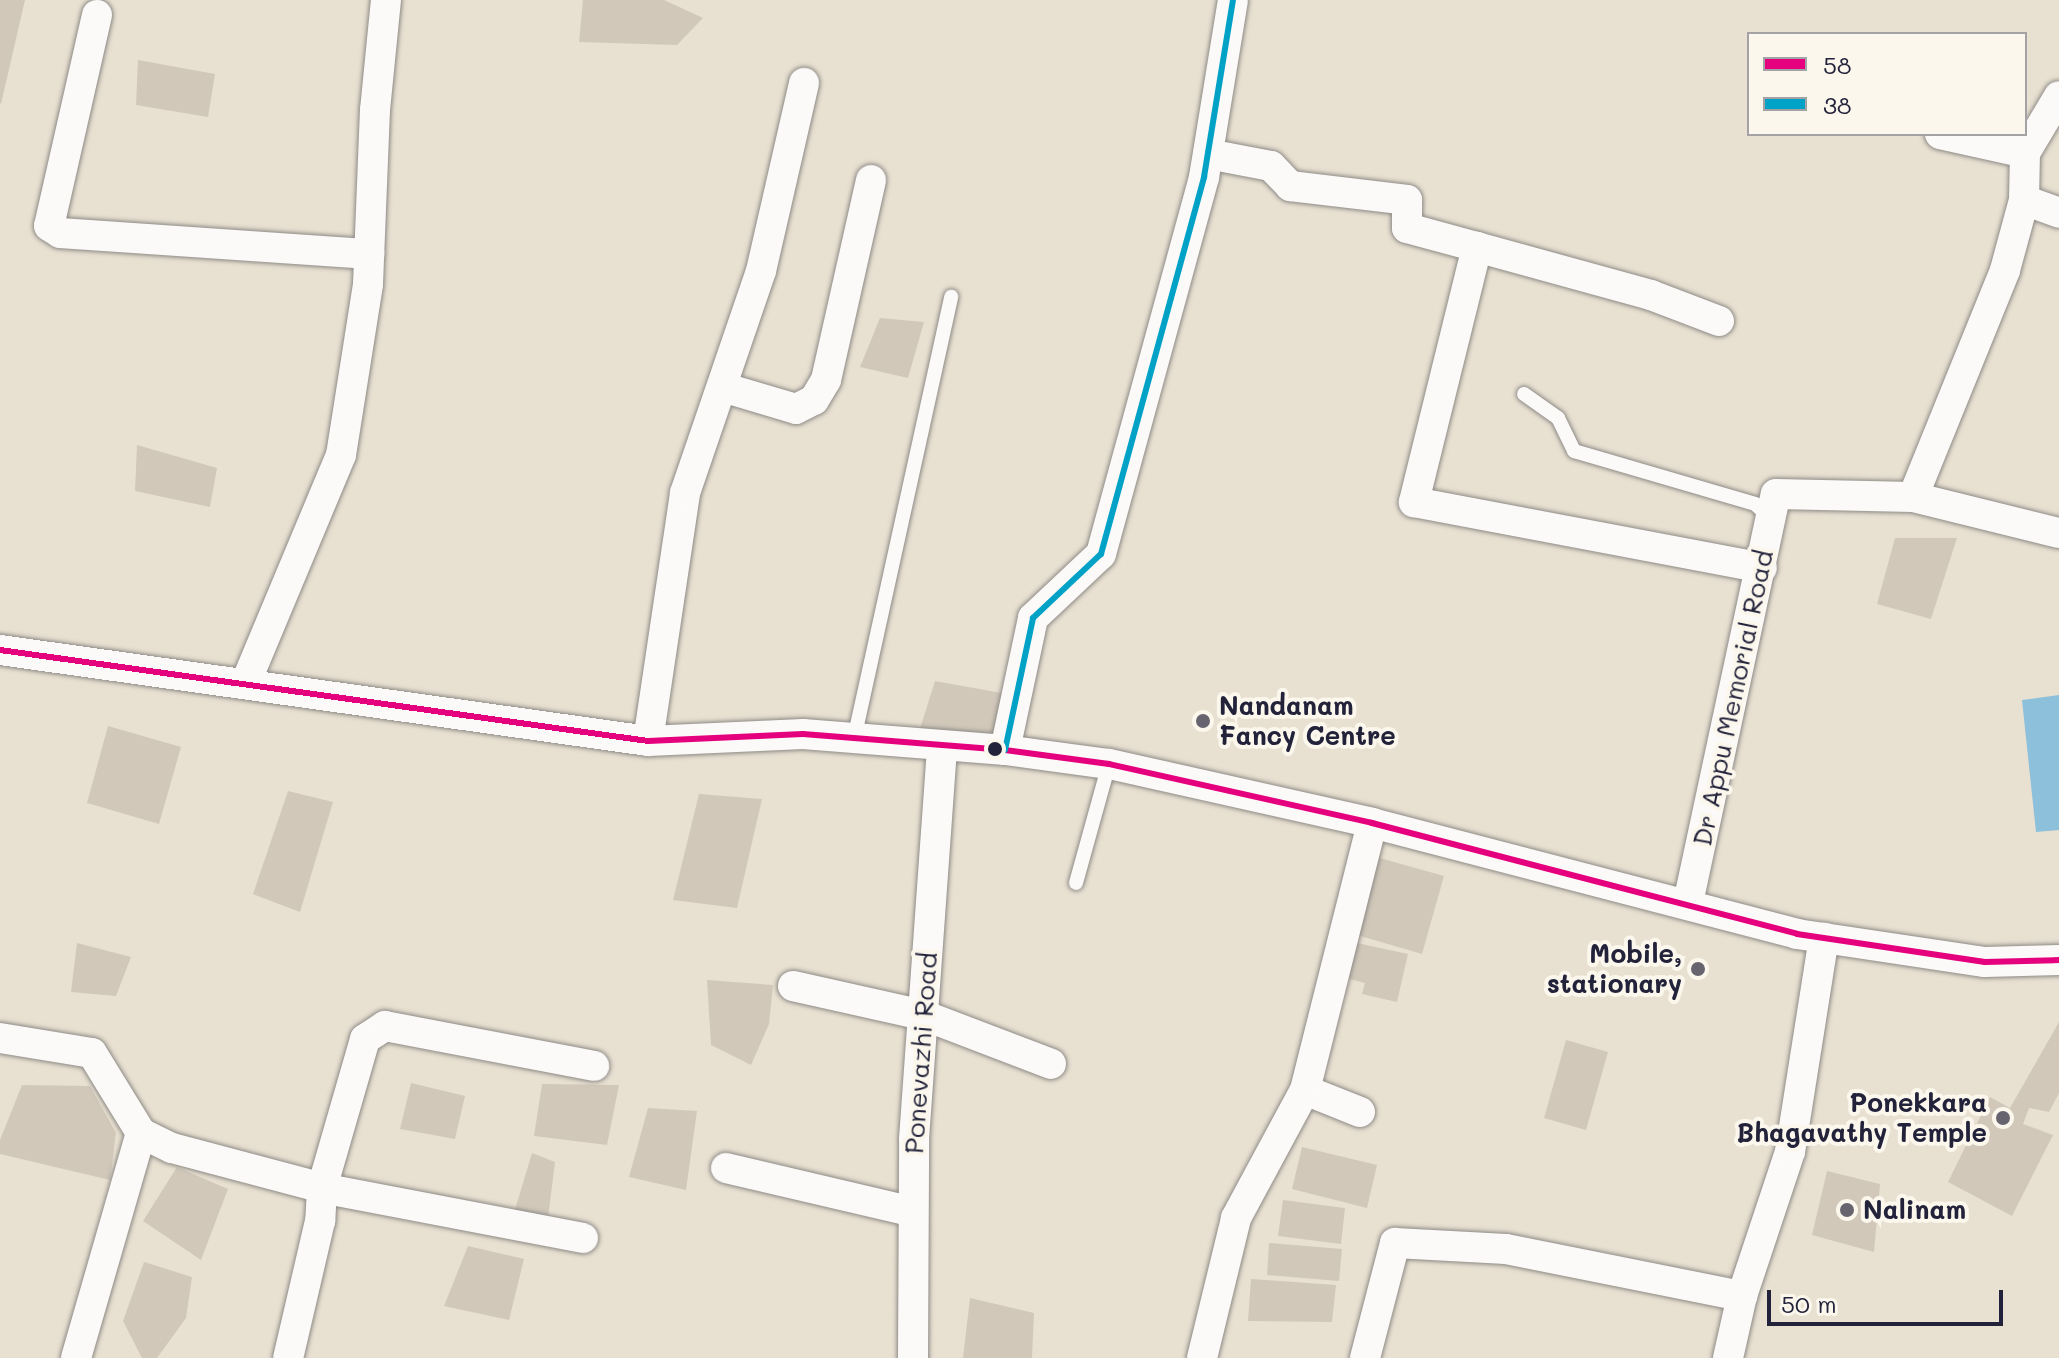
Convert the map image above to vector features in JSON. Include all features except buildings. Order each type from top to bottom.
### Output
[{"type":"street","points":[[246,682],[341,455],[358,370],[369,254],[375,110],[386,0]]},
{"type":"street","points":[[1005,750],[1033,618],[1101,554],[1208,154],[1233,0]]},
{"type":"street","points":[[97,15],[49,226],[60,233],[369,254]]},
{"type":"street","points":[[648,741],[685,493],[761,271],[804,83]]},
{"type":"street","points":[[1913,497],[2005,270],[2024,200],[2025,153],[2059,96]]},
{"type":"street","points":[[1949,136],[2025,153]]},
{"type":"street","points":[[1208,154],[1271,166],[1290,186],[1407,200],[1407,228],[1651,295],[1719,321]]},
{"type":"street","points":[[722,387],[796,409],[814,400],[826,380],[871,180]]},
{"type":"street","points":[[2024,200],[2059,213]]},
{"type":"street","points":[[1477,247],[1414,502],[1762,568]]},
{"type":"street","points":[[1774,507],[1913,497],[2059,533]]},
{"type":"street","name":"Dr Appu Memorial Road","points":[[1688,903],[1774,507]]},
{"type":"street","points":[[0,650],[246,682],[648,741],[803,734],[942,748],[1005,750],[1109,764],[1372,823],[1824,938],[1985,962],[2059,960]]},
{"type":"street","name":"Ponevazhi Road","points":[[913,1358],[913,1212],[942,748]]},
{"type":"street","points":[[1202,1358],[1236,1218],[1305,1090],[1372,823]]},
{"type":"street","points":[[1728,1358],[1742,1296],[1790,1152],[1824,938]]},
{"type":"street","points":[[793,986],[923,1015],[1051,1064]]},
{"type":"street","points":[[288,1358],[320,1221],[322,1188],[365,1039],[385,1026],[594,1066]]},
{"type":"street","points":[[0,1038],[92,1053],[141,1133],[172,1148],[322,1188],[583,1238]]},
{"type":"street","points":[[1305,1090],[1360,1112]]},
{"type":"street","points":[[76,1358],[141,1133]]},
{"type":"street","points":[[726,1168],[913,1212]]},
{"type":"street","points":[[1365,1358],[1395,1243],[1506,1249],[1742,1296]]},
{"type":"lane","points":[[854,739],[951,297]]},
{"type":"lane","points":[[1524,394],[1558,418],[1574,451],[1774,507]]},
{"type":"lane","points":[[1076,883],[1109,764]]},
{"type":"water","points":[[2059,695],[2059,830],[2036,832],[2022,700]]},
{"type":"transit line","name":"38","points":[[1005,750],[1033,618],[1101,554],[1204,177],[1233,0]]},
{"type":"transit line","name":"58","points":[[0,650],[648,741],[803,734],[1005,750],[1109,764],[1372,823],[1797,934],[1985,962],[2059,960]]},
{"type":"place","name":"Nandanam Fancy Centre","points":[[1203,721]]},
{"type":"place","name":"Mobile, stationary","points":[[1698,969]]},
{"type":"place","name":"Ponekkara Bhagavathy Temple","points":[[2003,1118]]},
{"type":"place","name":"Nalinam","points":[[1847,1210]]}]
